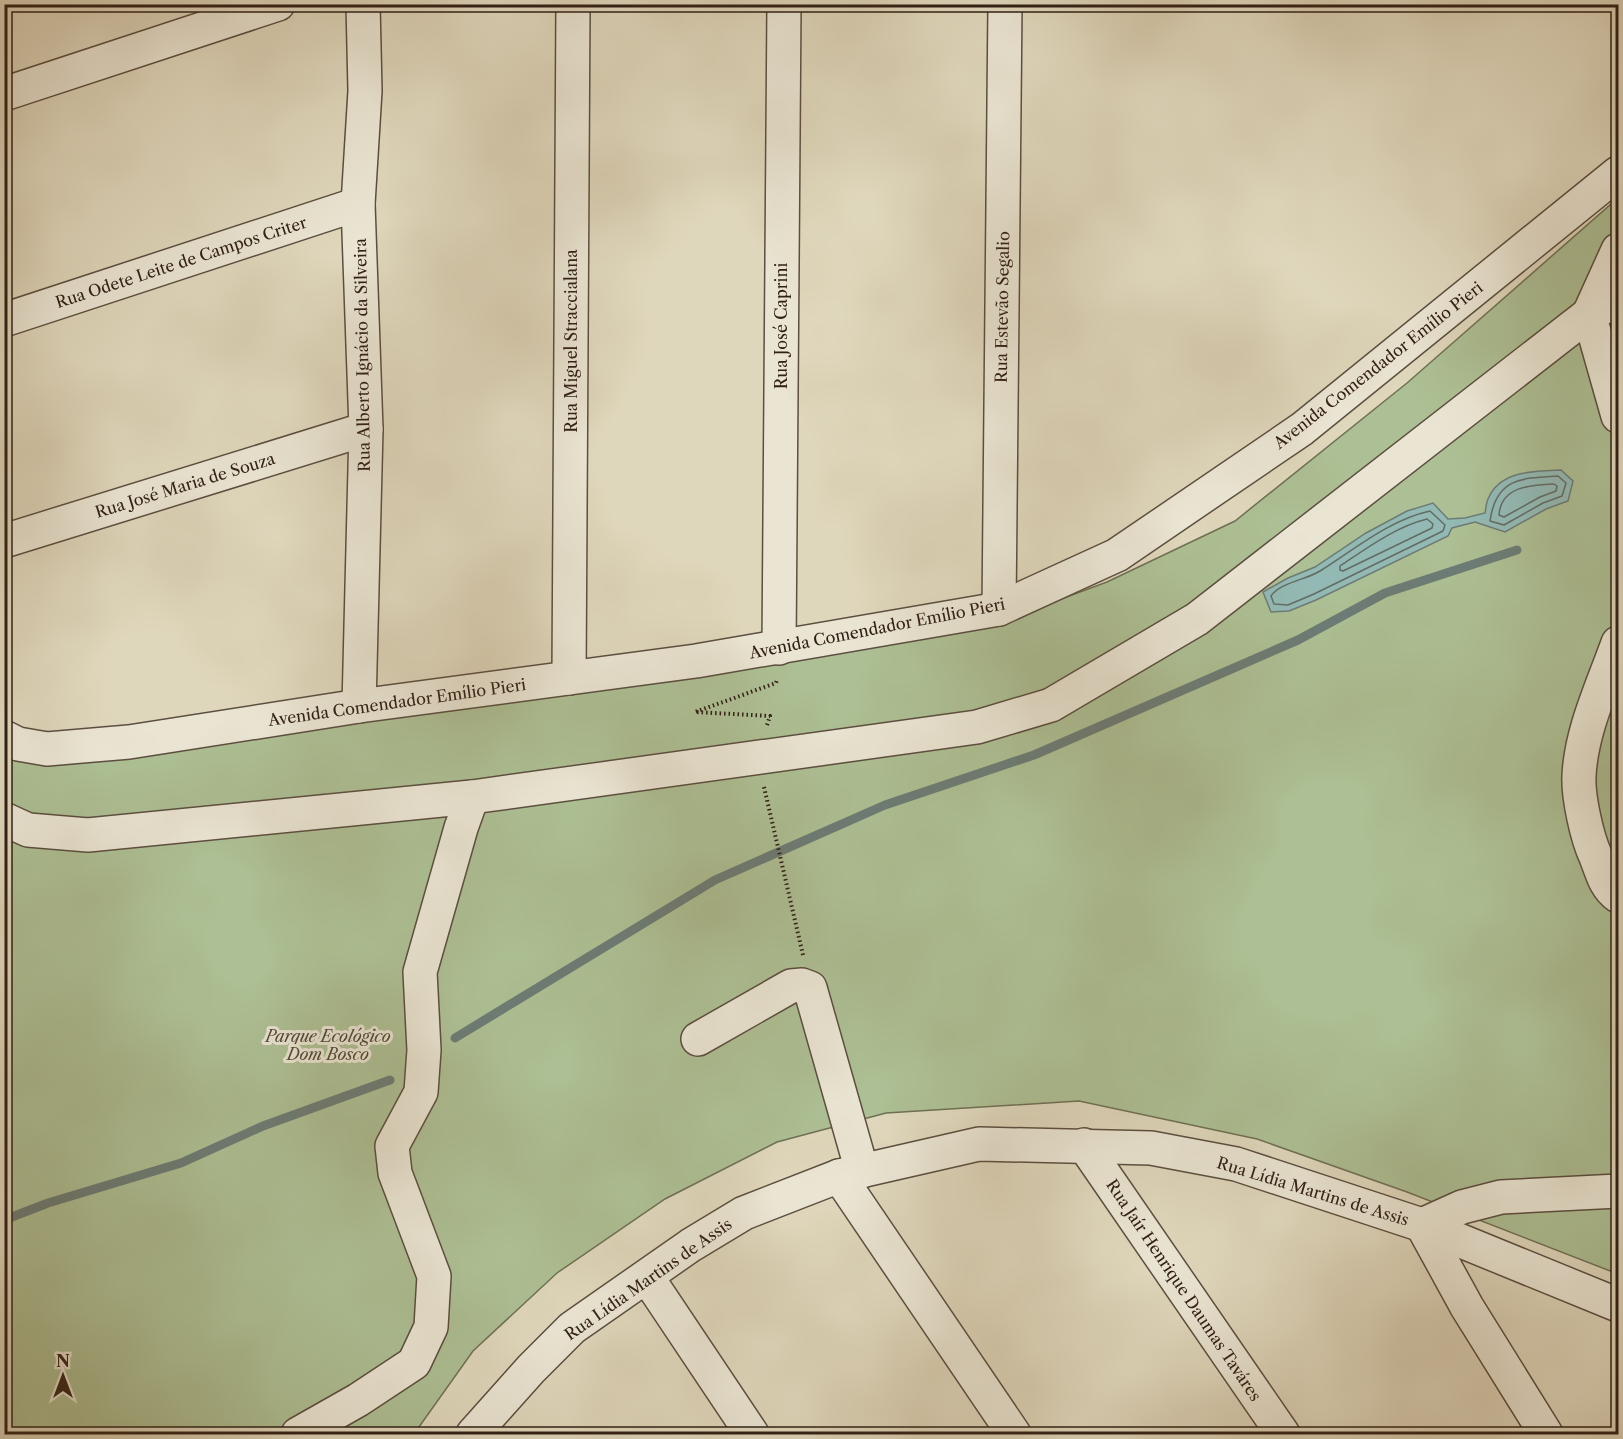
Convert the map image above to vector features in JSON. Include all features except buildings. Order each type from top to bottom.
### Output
[{"type":"street","points":[[4,94],[278,4]]},
{"type":"street","name":"Rua Alberto Ignácio da Silveira","points":[[359,706],[366,429],[358,204],[365,91],[363,4]]},
{"type":"street","name":"Rua Miguel Straccialana","points":[[569,678],[573,4]]},
{"type":"street","name":"Rua José Caprini","points":[[779,648],[784,4]]},
{"type":"street","name":"Rua Estevão Segalio","points":[[999,609],[1005,4]]},
{"type":"street","name":"Avenida Comendador Emílio Pieri","points":[[4,736],[18,744],[47,749],[129,742],[359,706],[779,648],[999,609],[1117,555],[1302,429],[1618,173]]},
{"type":"street","name":"Rua Odete Leite de Campos Criter","points":[[4,320],[358,204]]},
{"type":"street","points":[[1618,250],[1589,314],[1618,416]]},
{"type":"street","points":[[4,819],[28,830],[88,835],[472,797],[977,727],[1051,705],[1197,619],[1589,314],[1618,302]]},
{"type":"street","name":"Rua José Maria de Souza","points":[[4,541],[366,429]]},
{"type":"street","points":[[1618,643],[1585,737],[1578,777],[1592,848],[1609,889],[1618,896]]},
{"type":"street","points":[[298,1434],[358,1400],[414,1363],[431,1327],[434,1276],[395,1173],[392,1146],[421,1092],[424,1050],[420,972],[472,797]]},
{"type":"street","points":[[699,1039],[791,986],[810,988],[851,1173],[1014,1434]]},
{"type":"street","name":"Rua Lídia Martins de Assis","points":[[476,1433],[531,1369],[572,1328],[691,1245],[744,1213],[851,1173],[979,1144],[1151,1148],[1236,1164],[1422,1225],[1618,1305]]},
{"type":"street","name":"Rua Jaír Henrique Daumas Taváres","points":[[1084,1145],[1283,1434]]},
{"type":"street","points":[[1546,1434],[1467,1307],[1422,1225],[1462,1206],[1501,1197],[1618,1191]]},
{"type":"street","points":[[647,1277],[752,1434]]},
{"type":"green space","name":"Parque Ecológico Dom Bosco","points":[[1618,198],[1618,1274],[1407,1192],[1257,1139],[1079,1101],[886,1113],[777,1142],[665,1199],[557,1273],[473,1351],[414,1434],[5,1434],[4,754],[1010,618],[1107,582],[1235,521],[1407,383]]},
{"type":"water","points":[[1561,470],[1573,481],[1568,501],[1546,509],[1505,532],[1475,522],[1452,528],[1448,536],[1316,600],[1289,611],[1271,612],[1263,592],[1315,567],[1366,533],[1407,511],[1433,503],[1448,519],[1485,513],[1487,501],[1501,482],[1530,472]]},
{"type":"waterway","points":[[455,1038],[715,880],[885,805],[1034,755],[1298,640],[1385,593],[1517,550]]},
{"type":"waterway","points":[[4,1220],[48,1203],[181,1163],[263,1126],[390,1080]]}]
